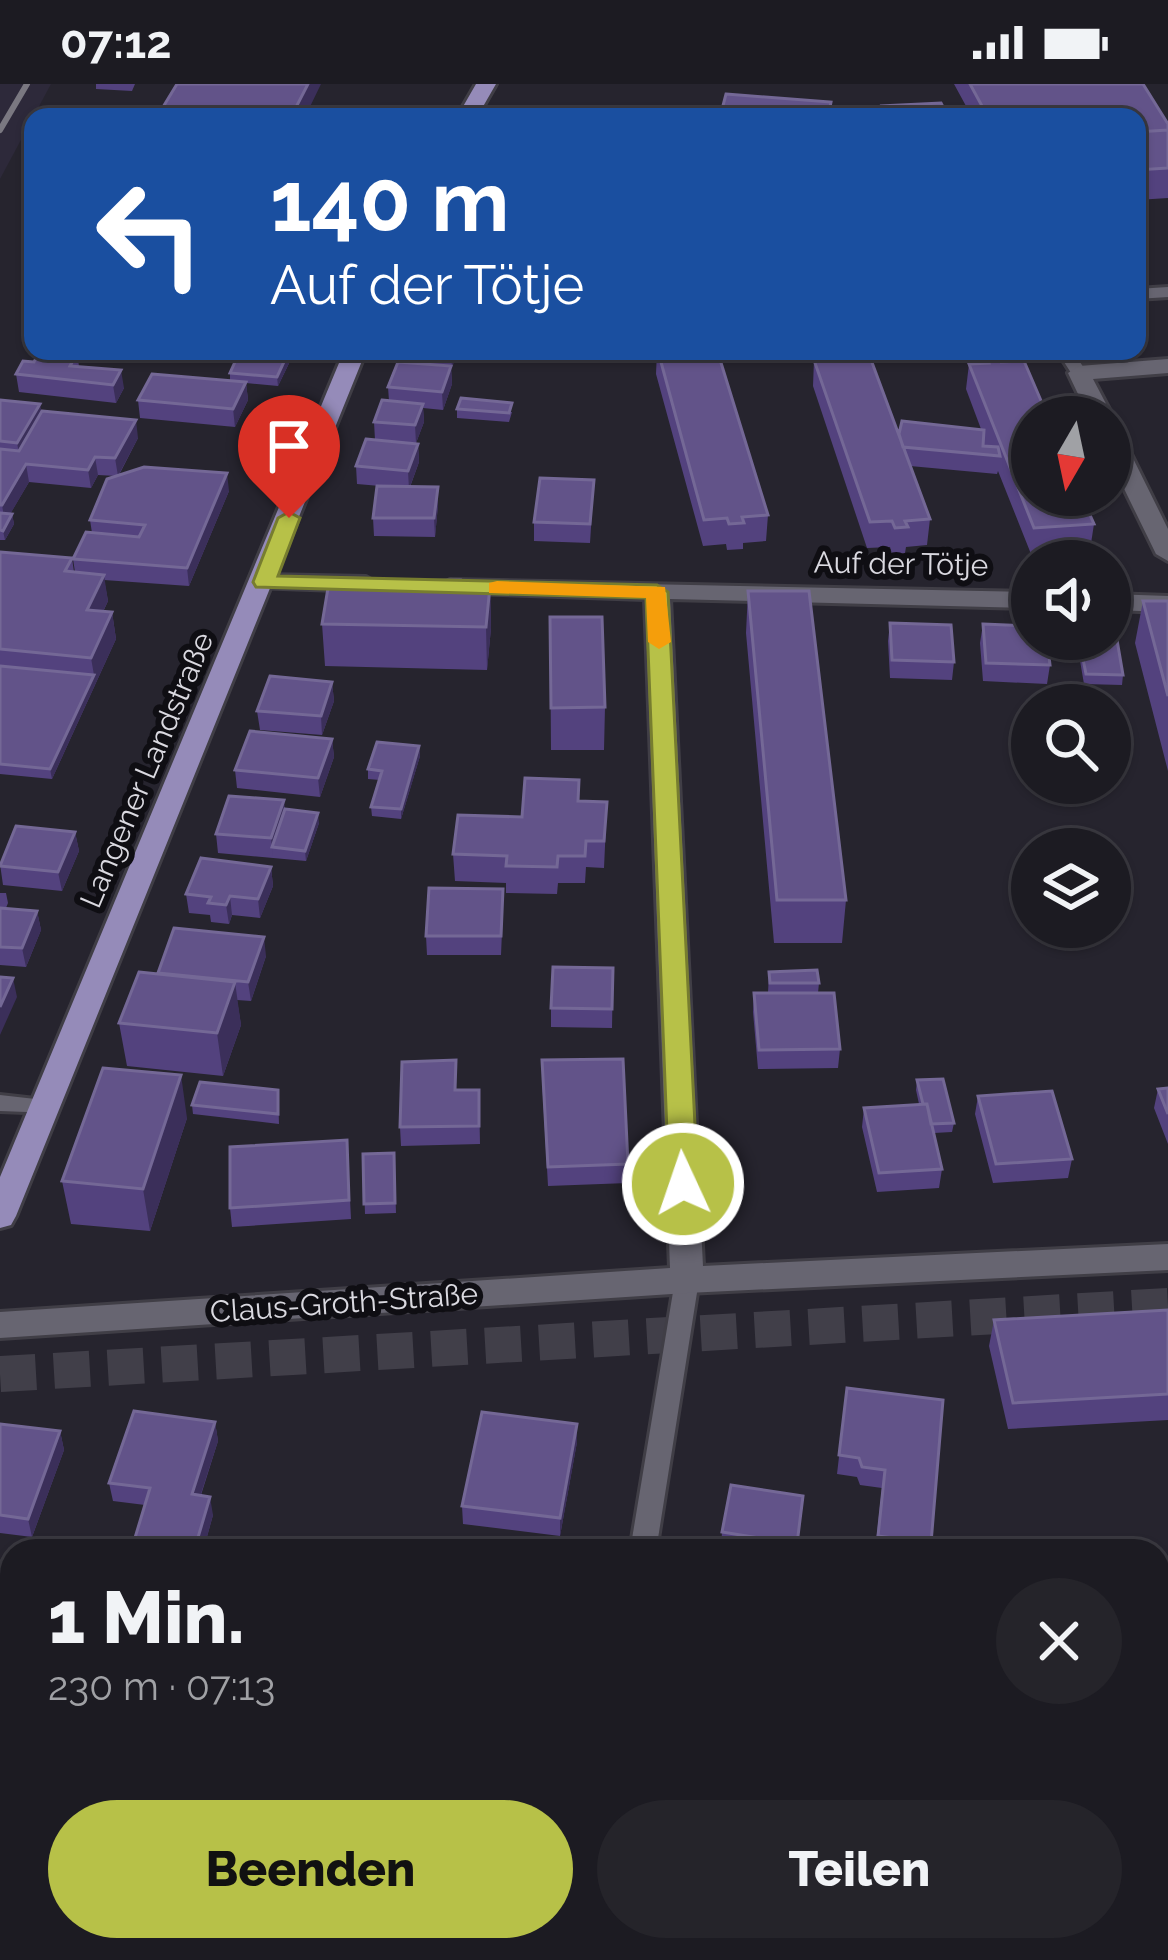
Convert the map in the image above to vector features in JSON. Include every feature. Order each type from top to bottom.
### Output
[{"type":"main road","name":"Langener Landstraße","points":[[0,1216],[351,360]]},
{"type":"street","points":[[1090,396],[1079,373],[1168,366]]},
{"type":"street","points":[[1131,479],[1168,554]]},
{"type":"street","name":"Auf der Tötje","points":[[264,582],[1011,600]]},
{"type":"street","points":[[657,592],[687,1280]]},
{"type":"street","points":[[1131,603],[1168,604]]},
{"type":"street","name":"Claus-Groth-Straße","points":[[0,1325],[687,1280],[1168,1257]]},
{"type":"lane","points":[[1071,360],[1079,373]]},
{"type":"lane","points":[[0,1103],[45,1107]]},
{"type":"lane","points":[[646,1539],[687,1280]]},
{"type":"shaded area","points":[[0,84],[51,84],[38,108],[24,108],[24,134],[0,179]]},
{"type":"building","points":[[177,84],[308,84],[296,108],[162,108]]},
{"type":"building","points":[[970,84],[1143,84],[1168,130],[1146,131],[1146,108],[983,108]]},
{"type":"building","points":[[726,94],[831,102],[830,108],[722,108]]},
{"type":"building","points":[[941,103],[944,108],[883,108]]},
{"type":"building","points":[[1168,130],[1168,168],[1146,169],[1146,131]]},
{"type":"building","points":[[73,360],[70,366],[121,370],[113,385],[16,374],[23,361]]},
{"type":"building","points":[[236,360],[285,360],[277,377],[230,373]]},
{"type":"building","points":[[660,360],[720,360],[768,515],[742,517],[744,523],[729,524],[727,518],[704,520]]},
{"type":"building","points":[[814,360],[871,360],[930,519],[905,521],[908,527],[895,528],[892,521],[870,522]]},
{"type":"building","points":[[1024,361],[1039,396],[1011,396],[1011,470],[969,364]]},
{"type":"building","points":[[398,362],[451,366],[442,392],[388,387]]},
{"type":"building","points":[[152,374],[246,382],[233,409],[138,400]]},
{"type":"building","points":[[461,398],[512,403],[509,413],[457,409]]},
{"type":"building","points":[[0,400],[40,404],[17,443],[0,441]]},
{"type":"building","points":[[382,400],[423,404],[415,425],[374,422]]},
{"type":"building","points":[[42,411],[136,420],[115,458],[95,457],[88,470],[26,464],[0,505],[0,449],[19,451]]},
{"type":"building","points":[[902,421],[984,430],[983,446],[998,447],[1000,456],[903,447]]},
{"type":"building","points":[[366,439],[418,444],[408,471],[356,466]]},
{"type":"building","points":[[144,467],[227,473],[187,568],[73,559],[86,532],[139,537],[145,525],[90,520],[107,479]]},
{"type":"building","points":[[540,478],[594,480],[590,524],[534,522]]},
{"type":"building","points":[[377,486],[438,487],[434,518],[373,518]]},
{"type":"building","points":[[0,513],[12,514],[3,531],[0,530]]},
{"type":"building","points":[[1029,516],[1090,516],[1094,524],[1034,528]]},
{"type":"building","points":[[0,552],[72,558],[65,571],[104,575],[87,610],[112,612],[91,658],[0,649]]},
{"type":"building","points":[[460,580],[459,585],[490,586],[486,627],[322,624],[329,582]]},
{"type":"building","points":[[748,591],[809,591],[846,900],[777,900]]},
{"type":"building","points":[[1143,601],[1168,601],[1168,696]]},
{"type":"building","points":[[550,617],[602,617],[605,707],[551,708]]},
{"type":"building","points":[[890,623],[951,625],[954,662],[892,660]]},
{"type":"building","points":[[983,624],[1011,625],[1011,660],[1049,660],[1050,665],[986,663]]},
{"type":"building","points":[[1083,660],[1120,660],[1123,675],[1086,674]]},
{"type":"building","points":[[0,666],[94,675],[50,769],[0,764]]},
{"type":"building","points":[[270,676],[332,682],[321,716],[257,711]]},
{"type":"building","points":[[250,731],[332,739],[318,778],[235,770]]},
{"type":"building","points":[[377,742],[419,746],[401,809],[371,807],[382,771],[368,769]]},
{"type":"building","points":[[525,778],[579,780],[578,801],[607,802],[604,841],[586,841],[585,856],[558,856],[557,867],[506,866],[507,856],[453,854],[458,815],[522,817]]},
{"type":"building","points":[[229,796],[284,800],[271,838],[216,834]]},
{"type":"building","points":[[285,809],[318,813],[305,851],[272,847]]},
{"type":"building","points":[[16,826],[75,832],[58,872],[0,866]]},
{"type":"building","points":[[201,858],[271,867],[258,899],[230,896],[226,905],[208,903],[211,897],[186,894]]},
{"type":"building","points":[[429,888],[503,889],[501,936],[426,936]]},
{"type":"building","points":[[0,908],[37,911],[22,948],[0,947]]},
{"type":"building","points":[[174,928],[264,937],[248,982],[158,973]]},
{"type":"building","points":[[553,967],[613,968],[612,1009],[551,1008]]},
{"type":"building","points":[[817,970],[819,983],[770,983],[769,972]]},
{"type":"building","points":[[139,972],[235,982],[217,1033],[119,1023]]},
{"type":"building","points":[[0,977],[13,978],[0,1007]]},
{"type":"building","points":[[754,993],[834,993],[840,1049],[759,1050]]},
{"type":"building","points":[[623,1059],[628,1164],[548,1167],[542,1060]]},
{"type":"building","points":[[456,1060],[455,1090],[479,1090],[479,1126],[400,1127],[402,1062]]},
{"type":"building","points":[[103,1068],[181,1075],[143,1189],[62,1181]]},
{"type":"building","points":[[943,1079],[954,1123],[931,1124],[917,1080]]},
{"type":"building","points":[[200,1082],[278,1090],[278,1114],[192,1105]]},
{"type":"building","points":[[1168,1088],[1168,1114],[1158,1089]]},
{"type":"building","points":[[1052,1091],[1072,1159],[996,1164],[978,1096]]},
{"type":"building","points":[[927,1104],[942,1169],[879,1173],[864,1108]]},
{"type":"building","points":[[347,1140],[349,1200],[230,1208],[230,1147]]},
{"type":"building","points":[[394,1153],[395,1203],[364,1204],[363,1154]]},
{"type":"building","points":[[1168,1310],[1168,1394],[1013,1403],[994,1320]]},
{"type":"building","points":[[847,1388],[943,1400],[931,1539],[878,1536],[885,1470],[862,1467],[859,1458],[839,1455]]},
{"type":"building","points":[[134,1411],[215,1422],[192,1494],[210,1497],[198,1539],[135,1539],[150,1488],[109,1483]]},
{"type":"building","points":[[482,1412],[577,1424],[560,1518],[462,1506]]},
{"type":"building","points":[[0,1424],[60,1431],[28,1519],[0,1515]]},
{"type":"building","points":[[731,1485],[803,1496],[798,1539],[722,1532]]},
{"type":"tunnel","points":[[0,1374],[1168,1306]]},
{"type":"railway","points":[[0,130],[27,84]]},
{"type":"slow traffic","points":[[497,588],[657,592],[659,642]]},
{"type":"route","points":[[289,518],[264,582],[657,592],[683,1184]]}]
